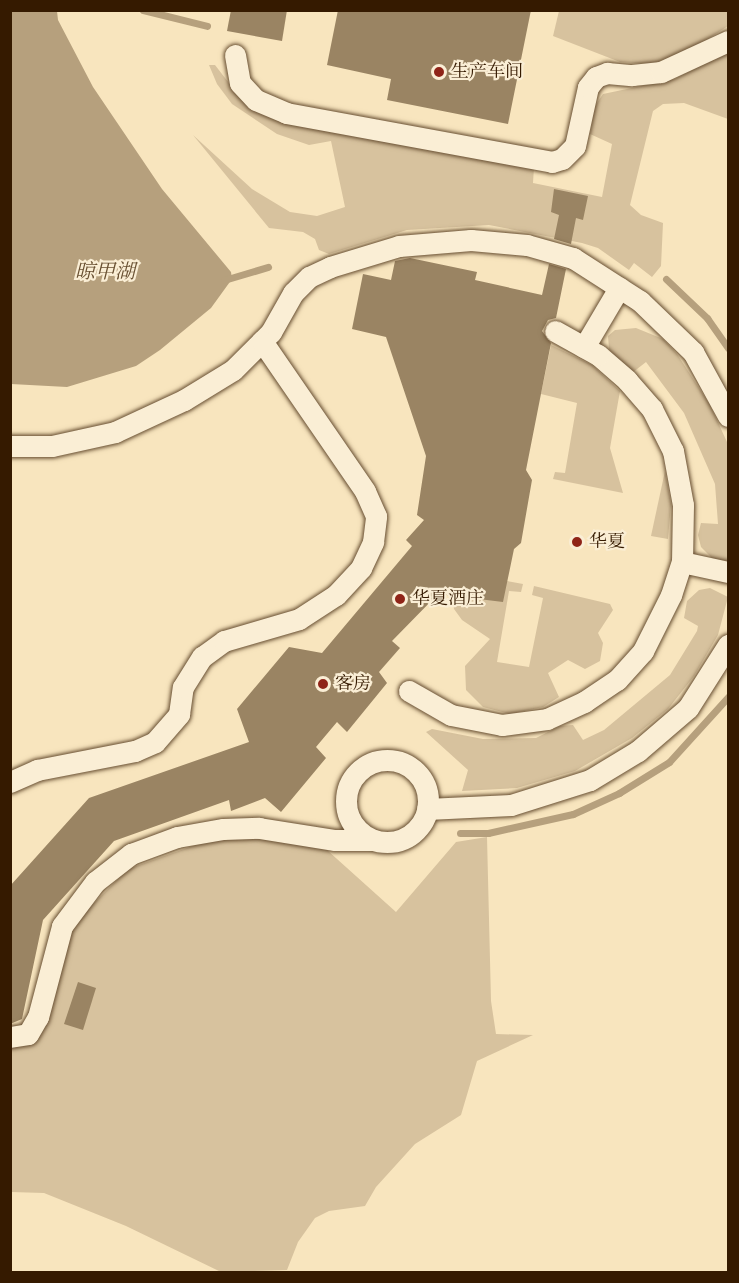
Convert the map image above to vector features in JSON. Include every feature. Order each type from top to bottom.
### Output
[{"type":"street","points":[[235,55],[240,83],[256,100],[286,113],[552,162],[562,159],[575,146],[588,87],[596,76],[608,73],[632,75],[661,72],[729,41]]},
{"type":"street","points":[[10,446],[52,446],[115,432],[184,400],[233,370],[262,341],[293,293],[309,277],[363,255],[399,246],[471,240],[527,245],[573,258],[640,301],[693,352],[729,416]]},
{"type":"street","points":[[584,347],[619,288]]},
{"type":"street","points":[[409,691],[451,715],[502,725],[547,719],[584,702],[617,680],[643,651],[682,562],[683,505],[673,451],[652,409],[598,355],[555,331]]},
{"type":"street","points":[[10,782],[38,770],[135,750],[155,742],[179,714],[183,687],[202,657],[224,640],[299,619],[336,595],[361,568],[373,542],[376,516],[373,508],[365,491],[262,341]]},
{"type":"street","points":[[682,562],[729,572]]},
{"type":"street","points":[[427,809],[511,805],[590,780],[638,751],[688,708],[729,645]]},
{"type":"street","points":[[10,1036],[28,1034],[38,1017],[62,926],[94,882],[131,854],[177,837],[223,829],[259,828],[334,840],[373,840],[400,840],[422,822],[427,809],[424,784],[406,766],[382,761],[369,764],[351,781],[346,808],[360,832],[373,840]]},
{"type":"shaded area","points":[[559,11],[728,11],[728,26],[689,51],[651,64],[620,62],[553,36]]},
{"type":"shaded area","points":[[728,51],[728,119],[684,103],[663,104],[653,111],[630,205],[641,215],[663,223],[661,266],[652,277],[634,263],[629,270],[598,248],[489,225],[407,230],[329,254],[319,250],[315,239],[303,232],[269,228],[193,135],[252,189],[290,212],[317,216],[345,207],[331,141],[309,145],[277,134],[232,104],[217,84],[209,65],[215,65],[242,100],[282,122],[534,167],[533,183],[602,197],[612,144],[590,134],[595,106],[603,94],[675,79]]},
{"type":"shaded area","points":[[636,328],[663,339],[677,354],[710,405],[727,442],[728,561],[713,559],[701,547],[698,535],[701,523],[718,524],[715,484],[684,413],[646,362],[632,373],[615,359],[609,349],[608,336],[615,330]]},
{"type":"shaded area","points":[[551,345],[592,365],[620,391],[610,448],[623,493],[553,479],[555,472],[565,473],[577,403],[541,394]]},
{"type":"shaded area","points":[[665,471],[671,504],[668,539],[651,536]]},
{"type":"shaded area","points":[[507,581],[523,584],[521,592],[509,591],[497,662],[529,667],[543,598],[532,595],[534,586],[610,604],[613,610],[598,633],[603,643],[600,661],[585,669],[568,660],[548,673],[559,697],[543,707],[510,714],[483,707],[466,690],[465,666],[490,639],[462,620],[454,609],[452,595]]},
{"type":"shaded area","points":[[710,588],[728,597],[718,635],[694,676],[668,709],[632,738],[575,771],[517,788],[462,791],[468,770],[426,732],[432,729],[483,739],[536,738],[560,726],[573,725],[583,740],[604,730],[670,675],[697,631],[698,626],[684,618],[687,601],[699,590]]},
{"type":"shaded area","points":[[487,837],[491,1001],[496,1034],[533,1035],[477,1061],[461,1115],[415,1144],[376,1187],[365,1206],[329,1211],[315,1218],[298,1242],[287,1270],[221,1272],[126,1226],[44,1193],[11,1192],[10,1046],[22,1046],[40,1035],[59,949],[83,914],[128,869],[215,838],[266,838],[327,850],[396,912],[456,842]]},
{"type":"water","name":"晾甲湖","points":[[10,11],[57,11],[58,20],[93,87],[162,189],[231,272],[232,279],[211,308],[160,350],[136,366],[67,387],[11,384]]},
{"type":"building","points":[[231,10],[287,10],[282,41],[227,31]]},
{"type":"building","name":"生产车间","points":[[338,10],[531,10],[508,124],[387,100],[391,79],[327,65]]},
{"type":"building","points":[[554,189],[588,196],[583,220],[576,218],[571,244],[554,239],[559,215],[551,212]]},
{"type":"building","name":"华夏酒庄","points":[[410,258],[477,272],[475,280],[542,295],[549,264],[566,269],[556,318],[548,320],[542,331],[551,343],[526,470],[532,480],[521,543],[514,549],[503,602],[438,594],[392,641],[400,648],[379,672],[387,683],[347,732],[337,722],[316,747],[326,758],[281,812],[265,798],[231,811],[229,800],[114,841],[43,920],[22,1019],[10,1024],[10,886],[89,798],[249,742],[237,709],[289,647],[322,653],[412,546],[406,540],[424,520],[417,515],[426,456],[386,337],[352,329],[363,274],[391,280],[395,261]]},
{"type":"building","points":[[78,982],[96,988],[83,1030],[64,1024]]},
{"type":"waterway","points":[[143,10],[207,26]]},
{"type":"waterway","points":[[224,280],[268,267]]},
{"type":"waterway","points":[[666,279],[707,318],[728,348]]},
{"type":"waterway","points":[[460,833],[488,833],[573,814],[619,793],[669,762],[728,697]]},
{"type":"place","name":"生产车间","points":[[439,72]]},
{"type":"place","name":"华夏","points":[[577,542]]},
{"type":"place","name":"华夏酒庄","points":[[400,599]]},
{"type":"place","name":"客房","points":[[323,684]]}]
